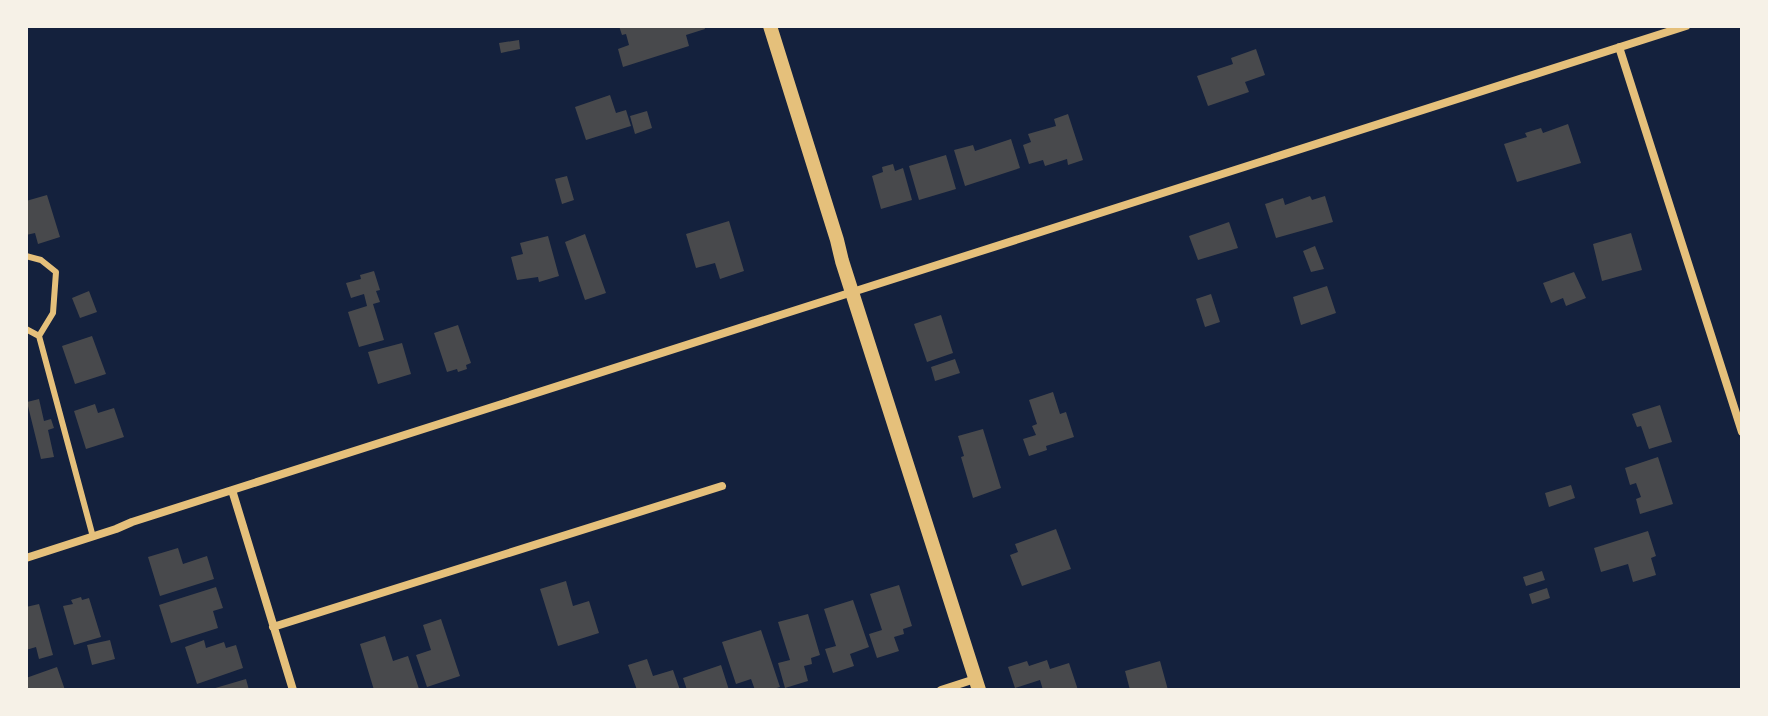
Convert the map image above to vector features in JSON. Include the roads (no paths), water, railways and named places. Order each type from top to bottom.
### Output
[{"type":"street","points":[[770,26],[977,685],[941,690]]},
{"type":"street","points":[[26,558],[1686,26]]},
{"type":"street","points":[[1619,47],[1742,432]]},
{"type":"street","points":[[273,627],[722,486]]},
{"type":"street","points":[[232,490],[293,690]]},
{"type":"lane","points":[[26,256],[41,260],[56,272],[53,313],[39,336],[93,537]]},
{"type":"lane","points":[[26,329],[39,336]]}]
